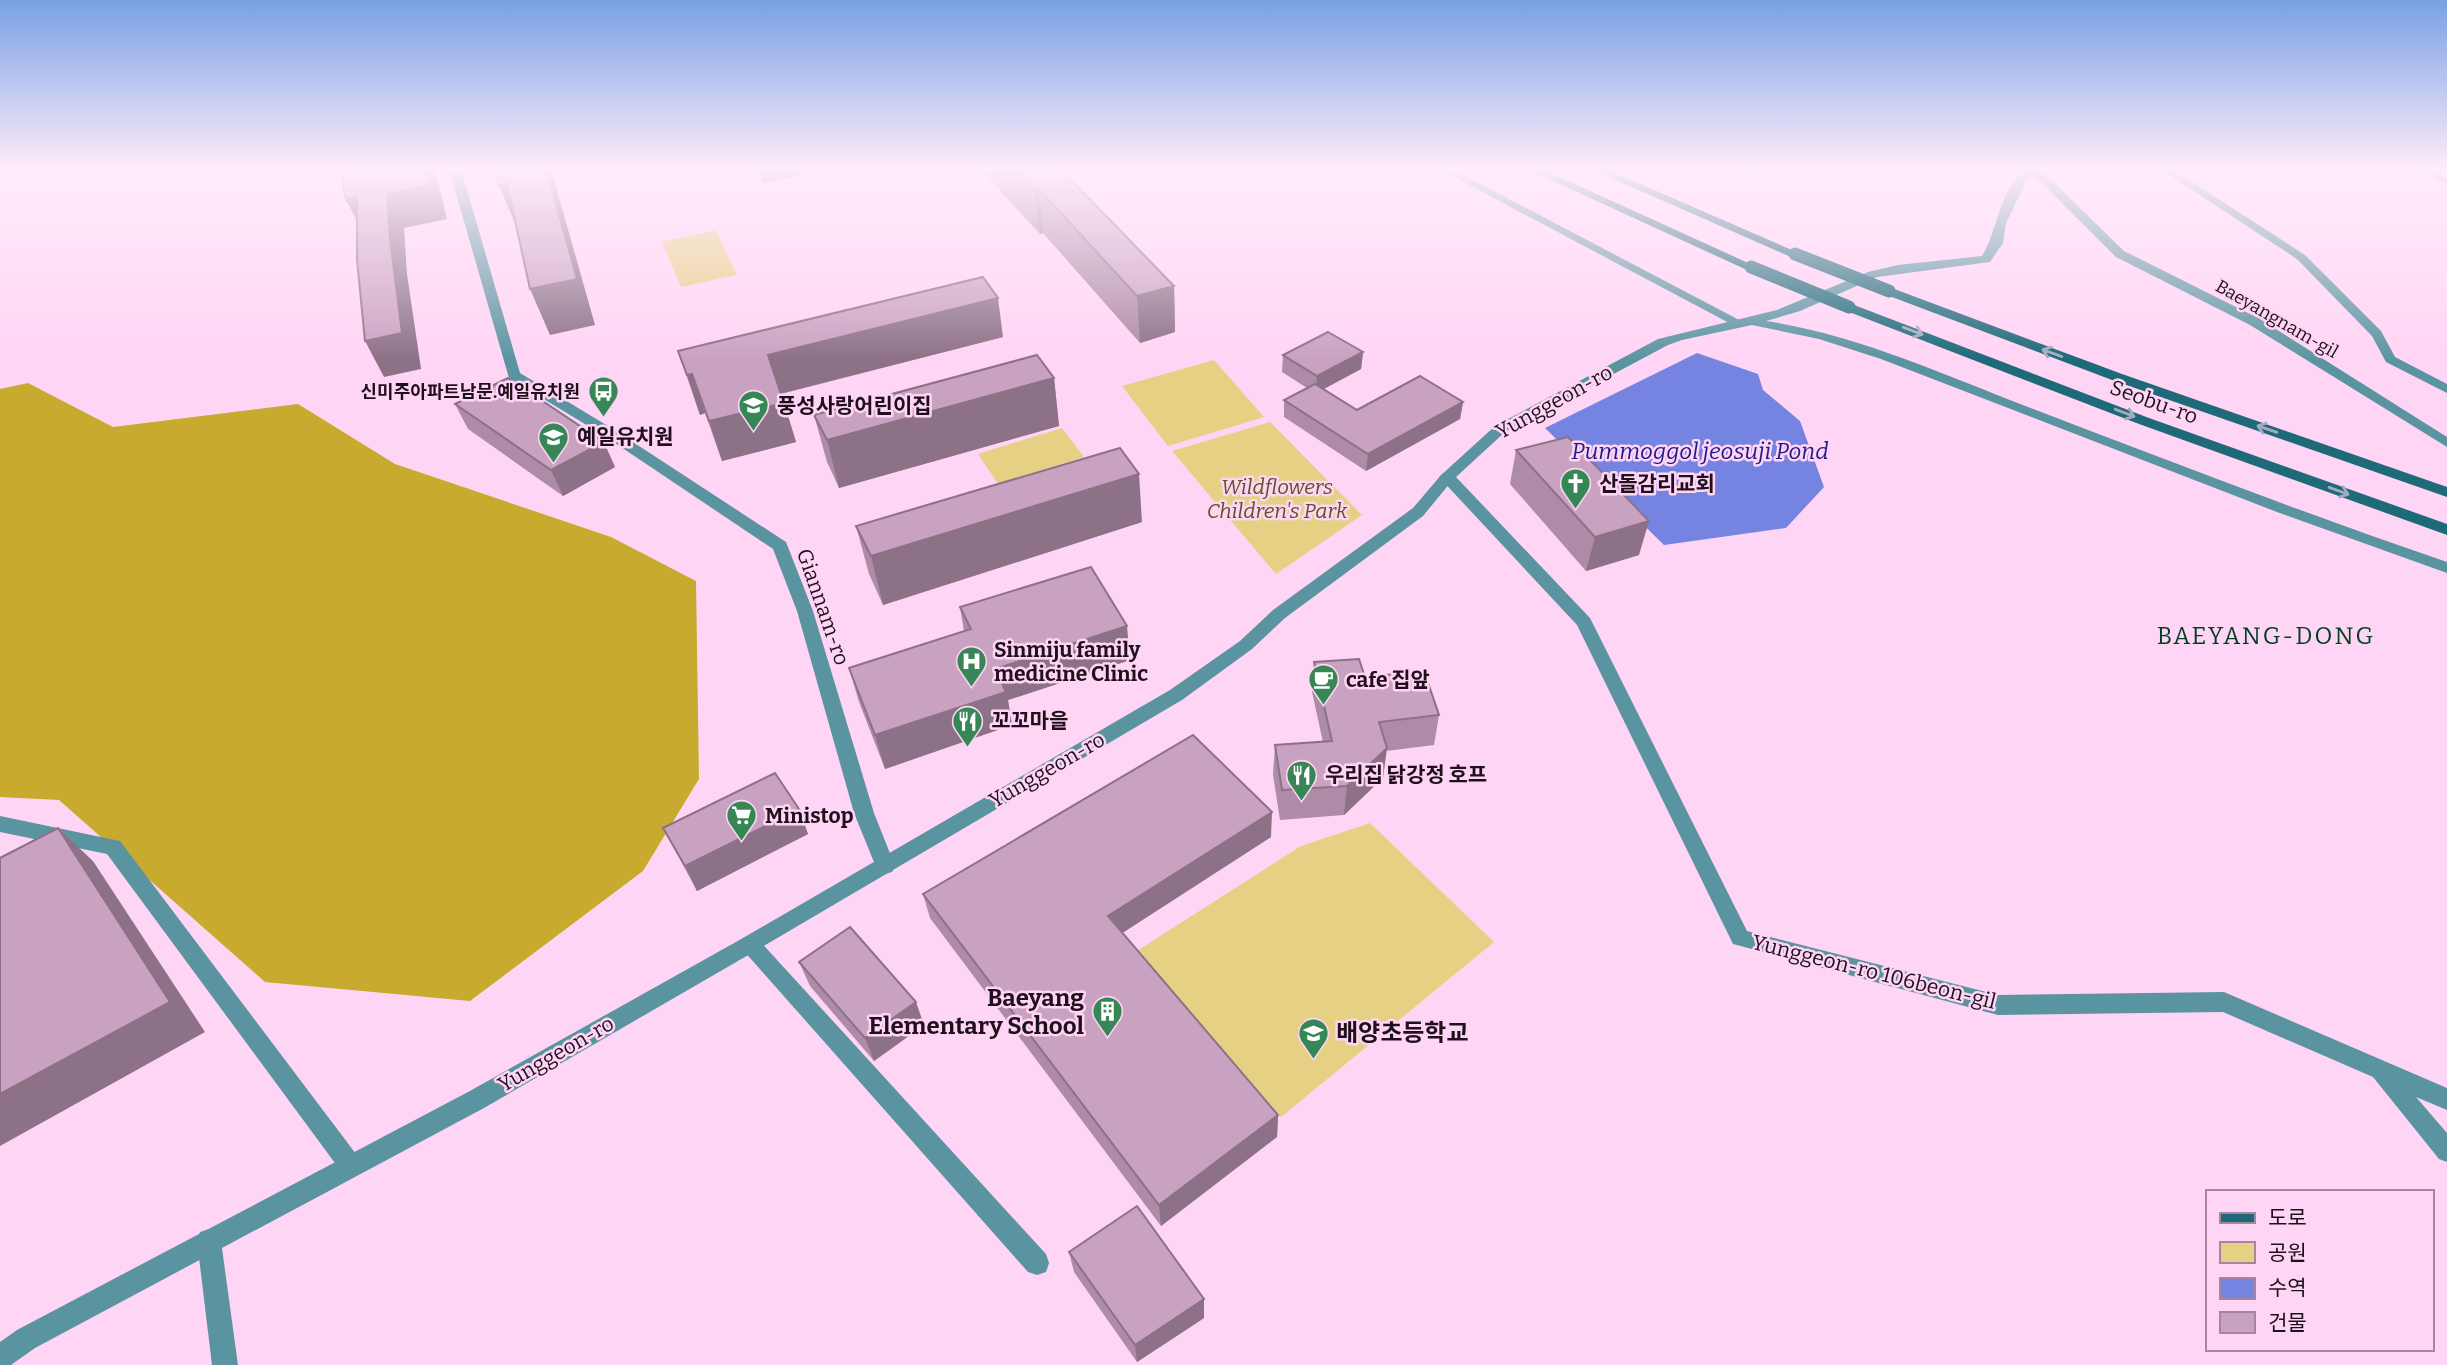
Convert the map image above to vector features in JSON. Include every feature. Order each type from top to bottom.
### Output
[{"type":"main road","name":"Seobu-ro","points":[[1674,233],[1849,307],[2144,421],[2447,530]]},
{"type":"main road","name":"Seobu-ro","points":[[1745,233],[1889,291],[2117,377],[2447,492]]},
{"type":"street","name":"Giannam-ro","points":[[474,233],[514,375],[608,432],[780,546],[805,611],[864,813],[885,866]]},
{"type":"street","name":"Yunggeon-ro","points":[[0,1357],[26,1339],[476,1100],[885,866],[1176,695],[1246,645],[1279,614],[1418,512],[1447,477],[1500,429],[1639,355],[1687,334],[1782,313],[1882,271],[1964,265],[1986,259],[1997,243],[1999,233]]},
{"type":"street","name":"Baeyangnam-gil","points":[[2098,233],[2120,254],[2255,322],[2447,443]]},
{"type":"street","points":[[1737,322],[1796,328],[1890,359],[2342,532],[2447,568]]},
{"type":"street","name":"Yunggeon-ro 106beon-gil","points":[[1447,477],[1584,622],[1740,938],[1998,1005],[2224,1002],[2447,1099]]},
{"type":"street","points":[[0,824],[113,847],[351,1166]]},
{"type":"street","points":[[750,944],[1037,1263]]},
{"type":"street","name":"Yunggeon-ro 106beon-gil","points":[[2378,1069],[2447,1152]]},
{"type":"street","points":[[209,1241],[225,1365]]},
{"type":"lane","points":[[1566,233],[1737,322]]},
{"type":"lane","points":[[2263,233],[2301,257],[2377,334],[2390,359],[2447,389]]},
{"type":"green space","points":[[704,233],[717,233],[737,275],[681,287],[662,242]]},
{"type":"green space","points":[[1214,360],[1264,417],[1168,446],[1122,386]]},
{"type":"green space","name":"Wildflowers Children's Park","points":[[1270,422],[1362,515],[1276,574],[1172,451]]},
{"type":"green space","points":[[1062,428],[1084,457],[998,484],[978,454]]},
{"type":"green space","points":[[1370,823],[1494,942],[1281,1117],[1137,951],[1301,846]]},
{"type":"shaded area","points":[[28,383],[113,427],[298,404],[395,464],[611,537],[696,581],[699,779],[643,871],[470,1001],[265,982],[59,800],[0,797],[0,389]]},
{"type":"water","name":"Pummoggol jeosuji Pond","points":[[1697,353],[1758,374],[1763,390],[1800,421],[1824,487],[1786,528],[1664,545],[1545,428]]},
{"type":"building","points":[[357,233],[390,233],[402,333],[365,341]]},
{"type":"building","points":[[518,233],[564,233],[577,279],[530,289]]},
{"type":"building","points":[[1079,233],[1122,233],[1174,286],[1137,296]]},
{"type":"building","points":[[983,277],[998,298],[768,355],[784,403],[709,421],[692,374],[687,375],[678,351]]},
{"type":"building","points":[[1328,332],[1363,352],[1317,376],[1283,355]]},
{"type":"building","points":[[1037,355],[1054,378],[827,440],[814,415]]},
{"type":"building","points":[[1420,376],[1463,402],[1368,454],[1284,400],[1315,384],[1357,410]]},
{"type":"building","points":[[508,378],[604,442],[551,470],[455,404]]},
{"type":"building","points":[[1568,437],[1649,521],[1595,537],[1516,450]]},
{"type":"building","points":[[1120,448],[1139,474],[871,556],[856,526]]},
{"type":"building","points":[[1091,567],[1127,626],[995,669],[1006,692],[875,735],[849,668],[971,629],[960,607]]},
{"type":"building","points":[[1359,659],[1365,677],[1424,671],[1439,715],[1379,722],[1387,748],[1347,786],[1282,790],[1275,745],[1332,741],[1314,662]]},
{"type":"building","name":"Baeyang Elementary School","points":[[1193,735],[1272,812],[1108,916],[1278,1115],[1159,1205],[923,894]]},
{"type":"building","points":[[775,773],[799,809],[685,866],[663,828]]},
{"type":"building","points":[[58,828],[170,1002],[0,1094],[0,858]]},
{"type":"building","points":[[850,927],[916,1002],[865,1038],[799,962]]},
{"type":"building","points":[[1137,1206],[1204,1299],[1135,1345],[1069,1252]]},
{"type":"place","name":"신미주아파트남문.예일유치원","points":[[603,419]]},
{"type":"place","name":"풍성사랑어린이집","points":[[754,433]]},
{"type":"place","name":"예일유치원","points":[[554,464]]},
{"type":"place","name":"산돌감리교회","points":[[1576,511]]},
{"type":"place","name":"Sinmiju family medicine Clinic","points":[[971,689]]},
{"type":"place","name":"cafe 집앞","points":[[1323,707]]},
{"type":"place","name":"꼬꼬마을","points":[[968,748]]},
{"type":"place","name":"우리집 닭강정 호프","points":[[1302,802]]},
{"type":"place","name":"Ministop","points":[[742,843]]},
{"type":"place","name":"Baeyang Elementary School","points":[[1107,1039]]},
{"type":"place","name":"배양초등학교","points":[[1313,1060]]},
{"type":"district","name":"BAEYANG-DONG","points":[[2266,636]]}]
